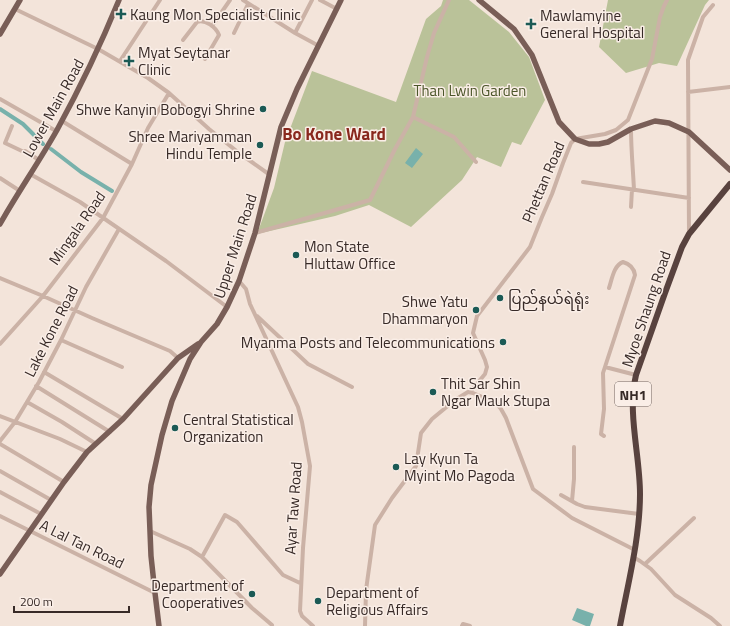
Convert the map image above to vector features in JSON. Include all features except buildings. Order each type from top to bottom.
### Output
[{"type":"highway","name":"Myoe Shaung Road","points":[[620,626],[635,550],[639,514],[640,492],[633,396],[636,375],[682,247],[689,234],[730,184]]},
{"type":"main road","points":[[0,34],[20,0]]},
{"type":"main road","name":"Lower Main Road","points":[[0,224],[62,121],[98,49],[119,0]]},
{"type":"main road","name":"Upper Main Road","points":[[1,572],[51,500],[87,452],[123,419],[178,358],[201,342],[217,324],[239,281],[255,233],[281,127],[297,89],[341,0]]},
{"type":"main road","points":[[479,0],[514,29],[528,49],[532,55],[559,122],[575,139],[589,144],[599,144],[608,142],[631,129],[655,121],[669,123],[688,132],[730,170]]},
{"type":"main road","points":[[159,626],[150,531],[149,507],[151,485],[162,434],[172,401],[190,359],[201,342]]},
{"type":"main road","points":[[0,580],[1,572]]},
{"type":"street","points":[[120,61],[160,0]]},
{"type":"street","points":[[212,26],[230,0]]},
{"type":"street","points":[[243,0],[295,33],[319,46]]},
{"type":"street","points":[[295,33],[312,0]]},
{"type":"street","points":[[320,0],[337,9]]},
{"type":"street","points":[[255,233],[370,200],[395,149],[413,117],[432,39],[449,0]]},
{"type":"street","name":"Phettan Road","points":[[470,392],[485,374],[487,367],[473,333],[477,316],[530,247],[563,163],[575,139],[605,134],[616,130],[628,120],[652,59],[660,18],[667,0]]},
{"type":"street","points":[[234,33],[248,4]]},
{"type":"street","points":[[689,234],[688,60],[703,17],[713,5]]},
{"type":"street","points":[[15,9],[98,49],[148,78],[169,93],[209,130],[270,176]]},
{"type":"street","points":[[183,40],[197,22],[200,21],[212,26],[219,35],[206,59]]},
{"type":"street","points":[[688,92],[730,87]]},
{"type":"street","name":"Mingala Road","points":[[0,344],[43,296],[103,218],[132,164],[148,128],[169,93]]},
{"type":"street","points":[[0,99],[56,131]]},
{"type":"street","points":[[413,117],[454,137],[476,162]]},
{"type":"street","points":[[62,121],[132,164]]},
{"type":"street","points":[[12,126],[5,143],[24,152],[25,151],[39,160]]},
{"type":"street","points":[[631,129],[634,173],[631,207]]},
{"type":"street","points":[[30,174],[80,202],[166,261],[227,307]]},
{"type":"street","points":[[0,178],[20,191]]},
{"type":"street","points":[[583,182],[689,198]]},
{"type":"street","name":"Lake Kone Road","points":[[0,441],[15,422],[44,372],[61,340],[74,310],[119,229]]},
{"type":"street","points":[[604,436],[602,434],[604,373],[635,275],[634,270],[629,264],[623,262],[620,264],[615,271],[609,288]]},
{"type":"street","points":[[0,278],[170,351],[178,358]]},
{"type":"street","name":"Ayar Taw Road","points":[[239,281],[246,289],[250,304],[263,335],[298,407],[302,422],[310,466],[300,583],[300,612],[302,616],[313,626]]},
{"type":"street","points":[[255,315],[308,364],[352,387]]},
{"type":"street","points":[[61,340],[122,367]]},
{"type":"street","points":[[605,367],[636,375]]},
{"type":"street","points":[[44,372],[123,419]]},
{"type":"street","points":[[36,386],[110,432]]},
{"type":"street","points":[[365,626],[366,590],[375,525],[392,498],[416,466],[421,433],[432,419],[455,400],[470,392],[492,400],[501,409],[506,418],[532,489],[572,518],[635,550]]},
{"type":"street","points":[[27,402],[96,444]]},
{"type":"street","points":[[0,416],[87,452]]},
{"type":"street","points":[[0,444],[64,482]]},
{"type":"street","points":[[572,501],[574,447]]},
{"type":"street","points":[[0,471],[51,500]]},
{"type":"street","points":[[0,492],[41,514]]},
{"type":"street","points":[[561,496],[585,507],[639,514]]},
{"type":"street","points":[[202,557],[225,515],[236,522],[283,575],[300,583]]},
{"type":"street","name":"A Lal Tan Road","points":[[0,516],[29,532],[155,593]]},
{"type":"street","points":[[645,564],[694,518]]},
{"type":"street","points":[[150,531],[190,549],[202,557],[252,608],[272,624]]},
{"type":"street","points":[[633,557],[651,569],[675,595],[711,618],[720,626]]},
{"type":"street","points":[[462,626],[463,624],[470,626]]},
{"type":"green space","name":"Than Lwin Garden","points":[[443,0],[469,0],[509,32],[529,57],[545,100],[521,145],[512,142],[501,167],[477,157],[462,180],[411,227],[369,205],[335,216],[257,234],[274,188],[285,142],[312,71],[396,102],[426,19],[441,6]]},
{"type":"green space","points":[[608,0],[709,0],[705,5],[677,66],[659,63],[626,73],[599,47]]},
{"type":"water","points":[[416,148],[423,154],[412,168],[405,163]]},
{"type":"water","points":[[577,608],[594,614],[590,626],[586,626],[572,620]]},
{"type":"waterway","points":[[0,109],[23,124],[43,144]]},
{"type":"waterway","points":[[51,149],[81,172],[112,191]]},
{"type":"place","name":"Kaung Mon Specialist Clinic","points":[[121,14]]},
{"type":"place","name":"Mawlamyine General Hospital","points":[[531,24]]},
{"type":"place","name":"Myat Seytanar Clinic","points":[[129,61]]},
{"type":"place","name":"Shwe Kanyin Bobogyi Shrine","points":[[263,109]]},
{"type":"place","name":"Shree Mariyamman Hindu Temple","points":[[260,145]]},
{"type":"place","name":"Mon State Hluttaw Office","points":[[296,255]]},
{"type":"place","name":"ပြည်နယ်ရဲရုံး","points":[[500,298]]},
{"type":"place","name":"Shwe Yatu Dhammaryon","points":[[476,310]]},
{"type":"place","name":"Myanma Posts and Telecommunications","points":[[503,342]]},
{"type":"place","name":"Thit Sar Shin Ngar Mauk Stupa","points":[[433,392]]},
{"type":"place","name":"Central Statistical Organization","points":[[175,428]]},
{"type":"place","name":"Lay Kyun Ta Myint Mo Pagoda","points":[[396,467]]},
{"type":"place","name":"Department of Cooperatives","points":[[252,594]]},
{"type":"place","name":"Department of Religious Affairs","points":[[318,601]]},
{"type":"district","name":"Bo Kone Ward","points":[[334,134]]}]
